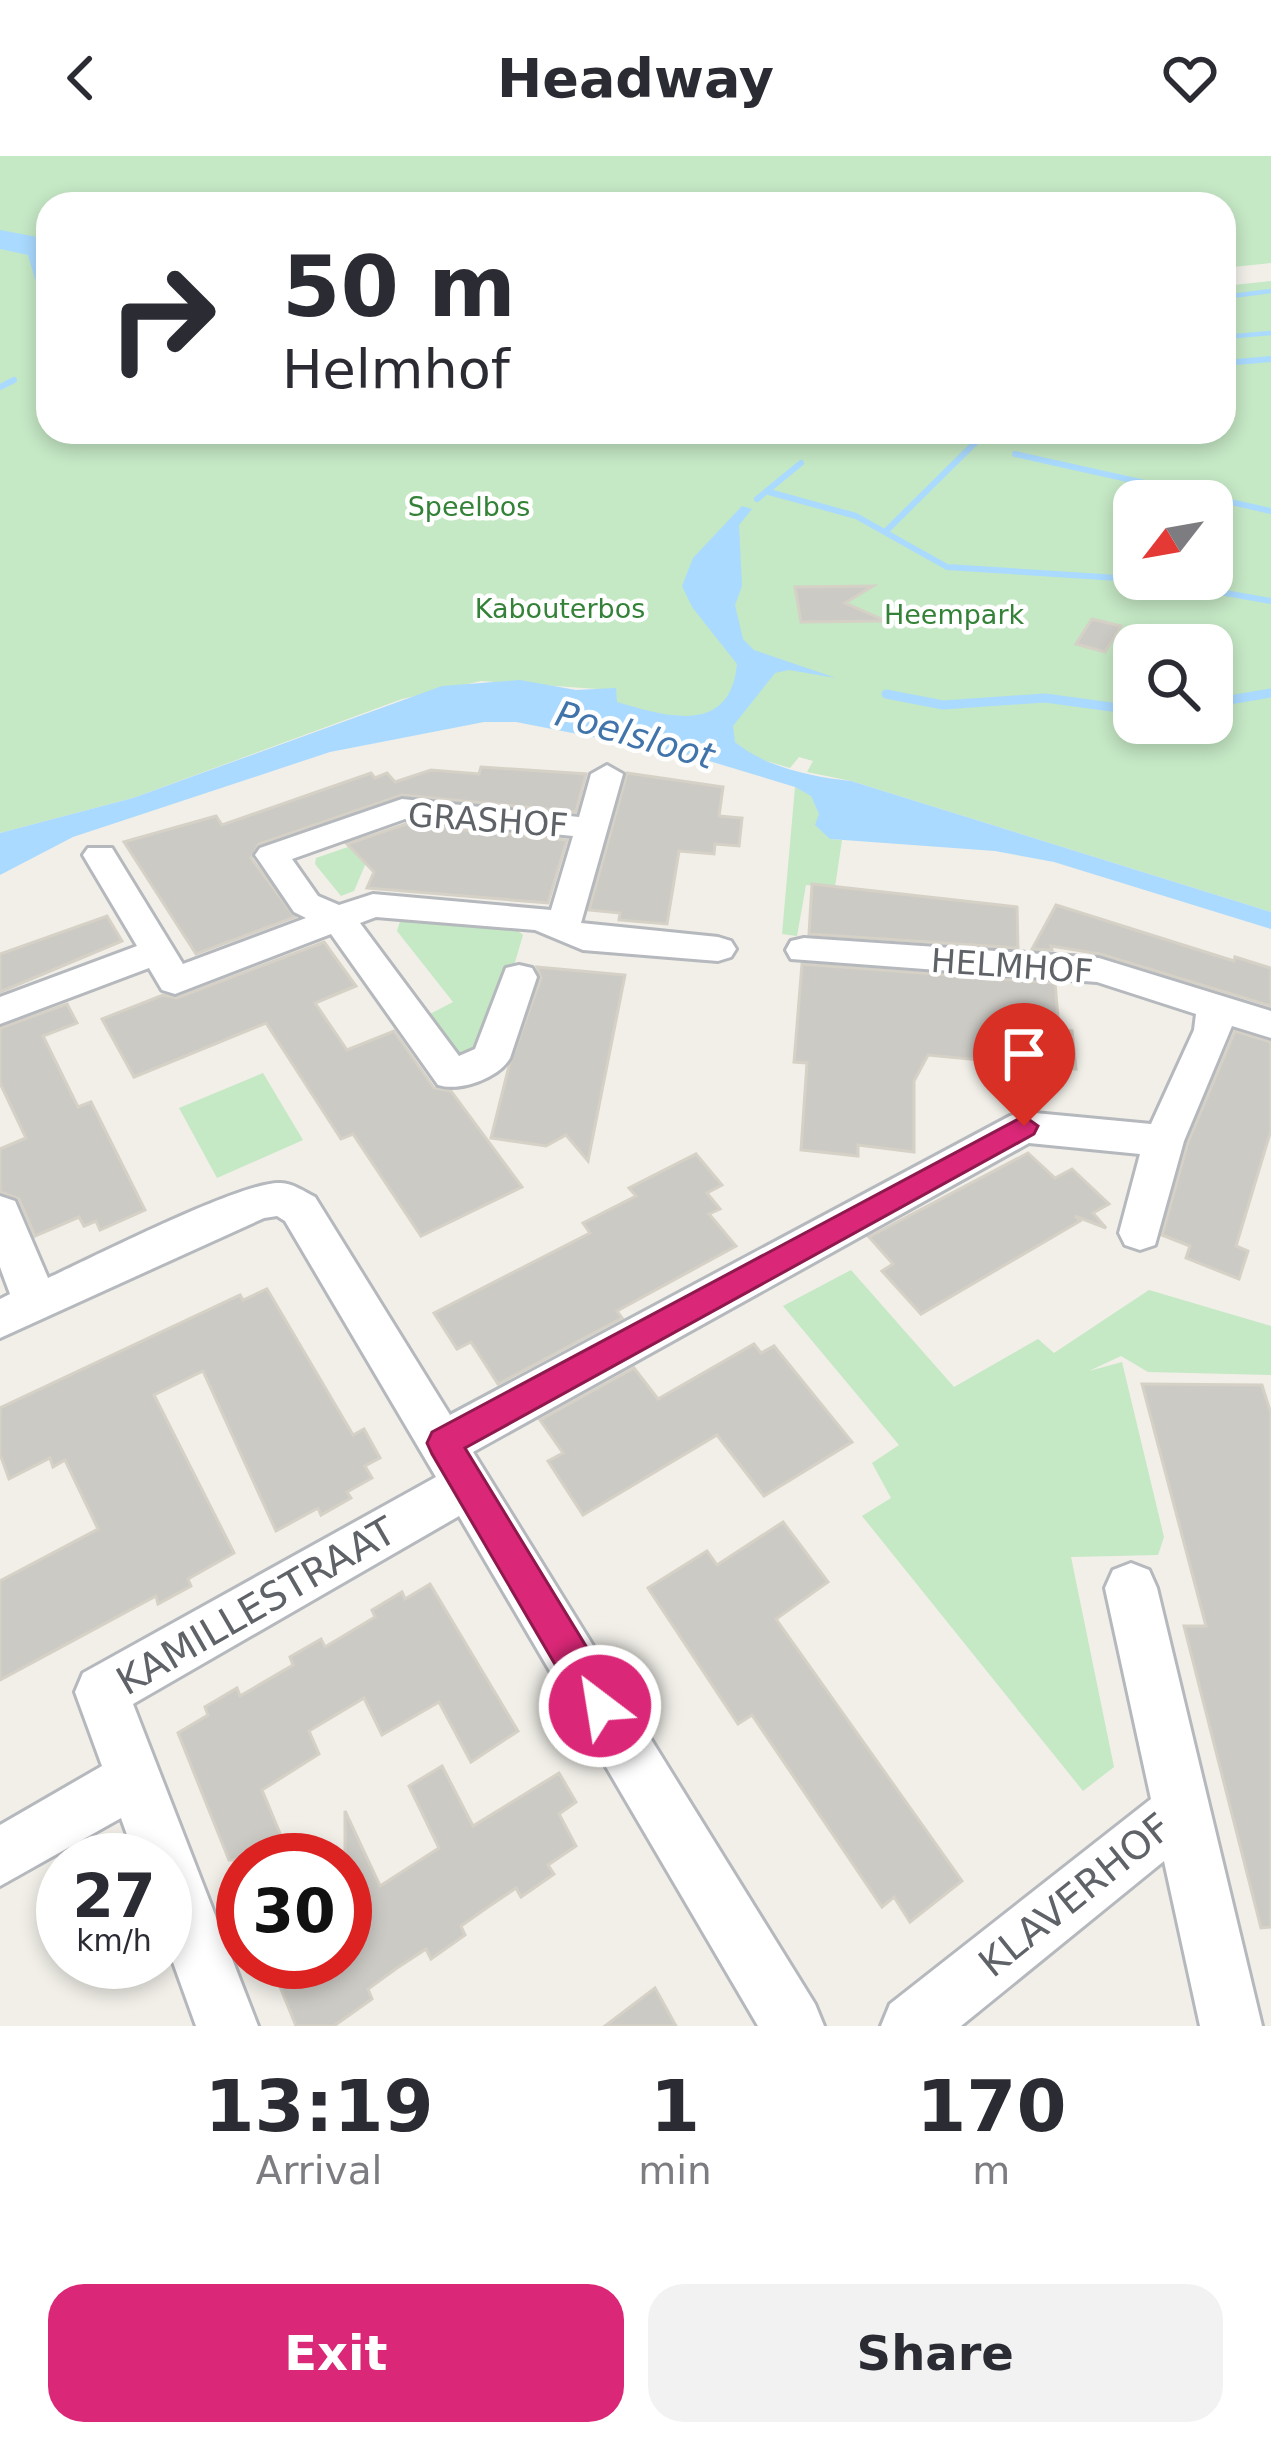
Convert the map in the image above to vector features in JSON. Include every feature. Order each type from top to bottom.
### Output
[{"type":"street","name":"GRASHOF","points":[[563,926],[608,774]]},
{"type":"street","name":"GRASHOF","points":[[519,977],[491,1058],[452,1076],[339,919],[306,904],[272,855],[402,809],[591,828]]},
{"type":"street","points":[[100,856],[175,981],[373,905],[541,919],[583,938],[718,949]]},
{"type":"street","name":"HELMHOF","points":[[805,950],[1099,970],[1271,1025]]},
{"type":"street","points":[[0,1011],[157,952]]},
{"type":"street","points":[[1140,1233],[1164,1142],[1214,1030],[1215,1007]]},
{"type":"street","points":[[456,1464],[1024,1126],[1164,1142]]},
{"type":"street","points":[[0,1214],[18,1311],[257,1203],[281,1199],[300,1209],[793,2026]]},
{"type":"street","name":"KAMILLESTRAAT","points":[[227,2026],[102,1692],[456,1464]]},
{"type":"street","name":"KLAVERHOF","points":[[1131,1588],[1232,2026]]},
{"type":"street","points":[[0,1857],[135,1778]]},
{"type":"street","name":"KLAVERHOF","points":[[912,2026],[1182,1810]]},
{"type":"green space","points":[[0,156],[1271,156],[1271,263],[1236,267],[1236,192],[36,192],[36,240],[0,235]]},
{"type":"green space","name":"Heempark","points":[[0,249],[27,253],[36,274],[36,444],[1236,444],[1236,285],[1271,281],[1271,912],[851,781],[807,772],[813,761],[799,757],[790,768],[753,757],[735,742],[616,702],[598,689],[481,681],[402,699],[133,798],[0,833]]},
{"type":"green space","points":[[795,787],[811,795],[830,839],[842,840],[835,887],[806,885],[797,936],[782,934]]},
{"type":"green space","points":[[377,837],[354,891],[341,896],[315,864],[316,858]]},
{"type":"green space","points":[[402,915],[516,929],[523,935],[491,1043],[460,1056],[430,1014],[453,1002],[397,931]]},
{"type":"green space","points":[[263,1073],[303,1140],[217,1178],[179,1108]]},
{"type":"green space","points":[[851,1270],[954,1387],[1038,1339],[1054,1353],[1149,1290],[1271,1326],[1271,1375],[1148,1372],[1121,1356],[1089,1371],[1122,1362],[1164,1537],[1158,1555],[1071,1557],[1114,1767],[1083,1791],[862,1516],[891,1498],[872,1463],[899,1445],[783,1306]]},
{"type":"water","points":[[0,230],[36,237],[36,279],[28,255],[0,249]]},
{"type":"water","name":"Poelsloot","points":[[742,506],[752,509],[739,525],[742,586],[735,605],[743,639],[754,650],[836,678],[789,670],[775,673],[733,726],[735,742],[790,769],[851,781],[1271,912],[1271,929],[1054,862],[995,851],[830,839],[815,825],[819,814],[811,796],[795,787],[696,757],[516,722],[484,722],[330,752],[73,837],[0,875],[0,833],[133,798],[442,686],[520,680],[576,690],[616,688],[617,702],[636,707],[674,715],[709,712],[732,687],[737,664],[692,607],[682,586],[693,558]]},
{"type":"building","points":[[873,586],[845,603],[886,621],[801,622],[795,587]]},
{"type":"building","points":[[1092,619],[1113,624],[1113,639],[1105,652],[1076,644]]},
{"type":"building","points":[[481,767],[586,774],[576,812],[402,795],[259,844],[251,858],[295,917],[196,954],[124,842],[216,816],[222,825],[371,773],[375,778],[387,773],[395,782],[431,770],[479,774]]},
{"type":"building","points":[[627,773],[723,787],[719,816],[742,818],[739,846],[715,844],[714,854],[679,851],[667,924],[619,920],[620,913],[589,910]]},
{"type":"building","points":[[406,824],[567,840],[548,903],[367,888],[374,872],[347,844]]},
{"type":"building","points":[[812,884],[1017,907],[1018,948],[809,934]]},
{"type":"building","points":[[1056,905],[1234,961],[1235,957],[1271,968],[1271,1006],[1100,954],[1051,946],[1052,950],[1032,949]]},
{"type":"building","points":[[107,916],[122,941],[0,992],[0,954]]},
{"type":"building","points":[[324,942],[356,986],[315,1003],[347,1050],[394,1031],[434,1088],[451,1091],[522,1187],[421,1236],[353,1134],[341,1139],[266,1023],[134,1077],[102,1019],[163,995],[177,998]]},
{"type":"building","points":[[802,964],[1055,983],[1059,1030],[1072,1031],[1076,1069],[928,1055],[914,1081],[914,1152],[858,1145],[858,1156],[801,1150],[807,1063],[794,1062]]},
{"type":"building","points":[[537,967],[625,975],[588,1161],[566,1135],[546,1146],[491,1138],[509,1066],[541,978]]},
{"type":"building","points":[[67,1004],[77,1023],[43,1036],[78,1107],[91,1102],[145,1210],[100,1230],[96,1221],[84,1226],[79,1217],[35,1236],[19,1199],[0,1192],[0,1149],[26,1138],[0,1083],[0,1028]]},
{"type":"building","points":[[1235,1031],[1271,1042],[1271,1130],[1236,1246],[1248,1251],[1239,1279],[1186,1258],[1190,1246],[1162,1235],[1188,1142]]},
{"type":"building","points":[[1028,1153],[1055,1178],[1072,1169],[1109,1204],[1093,1213],[1106,1228],[1075,1216],[1080,1221],[921,1314],[882,1271],[893,1264],[869,1237]]},
{"type":"building","points":[[696,1154],[722,1185],[707,1193],[720,1209],[709,1214],[736,1246],[617,1311],[622,1318],[498,1384],[471,1342],[457,1349],[434,1313],[590,1233],[583,1223],[636,1196],[629,1188]]},
{"type":"building","points":[[267,1289],[353,1435],[364,1429],[380,1458],[365,1466],[372,1478],[347,1492],[351,1498],[321,1515],[318,1508],[276,1531],[203,1371],[154,1395],[234,1553],[188,1579],[191,1586],[158,1604],[156,1596],[0,1680],[0,1581],[98,1529],[65,1460],[53,1467],[50,1458],[9,1479],[0,1454],[0,1408],[240,1295],[243,1300]]},
{"type":"building","points":[[754,1344],[761,1353],[774,1346],[852,1442],[764,1496],[717,1435],[583,1515],[548,1461],[563,1453],[540,1420],[634,1368],[658,1399]]},
{"type":"building","points":[[1142,1384],[1262,1385],[1271,1414],[1271,1927],[1261,1928],[1184,1626],[1206,1626]]},
{"type":"building","points":[[783,1522],[828,1582],[776,1619],[962,1881],[910,1922],[894,1897],[882,1907],[752,1715],[738,1724],[648,1588],[707,1551],[717,1565]]},
{"type":"building","points":[[430,1584],[518,1731],[471,1762],[439,1702],[382,1735],[364,1698],[309,1731],[319,1754],[262,1790],[280,1833],[218,1833],[178,1733],[208,1715],[205,1707],[237,1688],[240,1696],[293,1665],[290,1657],[321,1639],[325,1647],[375,1617],[372,1610],[402,1592],[405,1599]]},
{"type":"building","points":[[442,1766],[473,1826],[559,1773],[576,1802],[559,1814],[576,1846],[548,1865],[554,1874],[521,1897],[516,1888],[488,1907],[461,1926],[465,1935],[431,1959],[426,1949],[372,1986],[372,1869],[380,1886],[439,1848],[409,1786]]},
{"type":"building","points":[[345,1811],[355,1833],[345,1833]]},
{"type":"building","points":[[655,1988],[676,2026],[605,2026]]},
{"type":"building","points":[[281,1989],[368,1989],[372,1999],[334,2026],[296,2026]]},
{"type":"waterway","points":[[1236,295],[1271,291]]},
{"type":"waterway","points":[[1236,336],[1271,333]]},
{"type":"waterway","points":[[1236,362],[1271,359],[1260,360]]},
{"type":"waterway","points":[[0,387],[14,380]]},
{"type":"waterway","points":[[885,532],[974,444]]},
{"type":"waterway","points":[[1015,454],[1271,511]]},
{"type":"waterway","points":[[757,499],[801,463]]},
{"type":"waterway","points":[[769,492],[856,516],[947,567],[1113,578]]},
{"type":"waterway","points":[[1233,594],[1271,601]]},
{"type":"waterway","points":[[1233,699],[1271,693]]},
{"type":"waterway","points":[[886,694],[943,705],[1045,698],[1113,707]]},
{"type":"route","points":[[600,1706],[444,1443],[1024,1126]]},
{"type":"park label","name":"Speelbos","points":[[469,506]]},
{"type":"park label","name":"Kabouterbos","points":[[560,608]]}]
